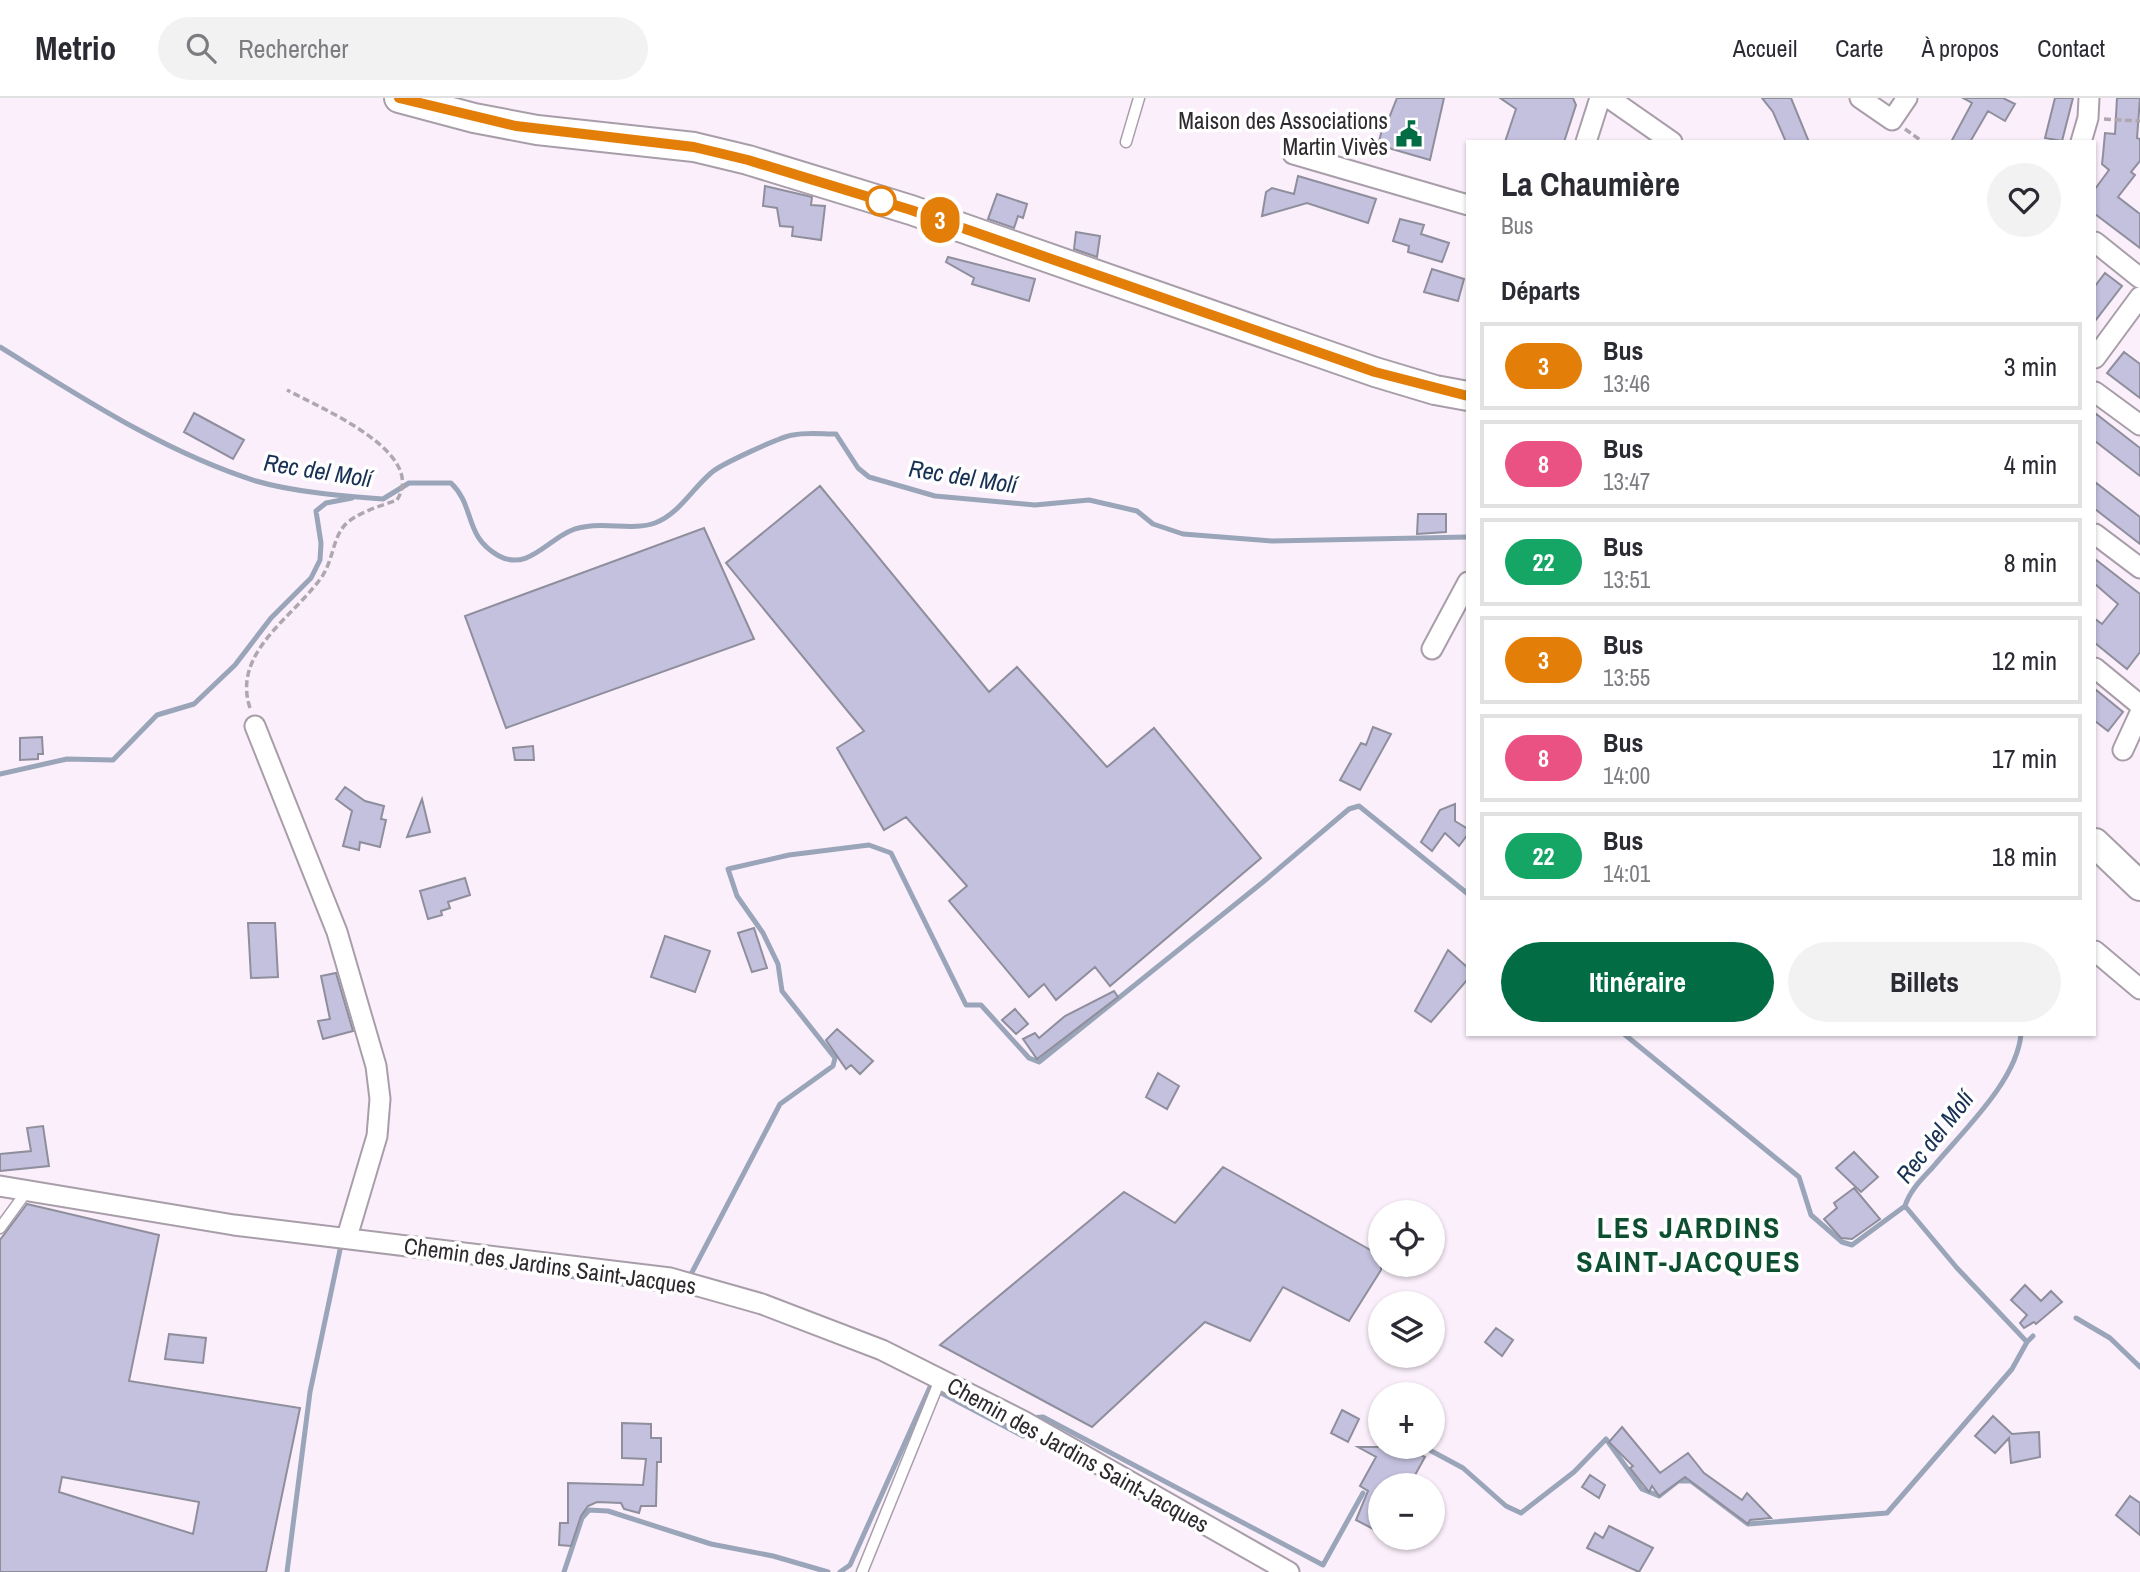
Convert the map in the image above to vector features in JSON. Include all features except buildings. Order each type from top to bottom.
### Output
[{"type":"main road","points":[[399,98],[463,116],[537,130],[694,147],[748,160],[911,210],[1375,372],[1466,395]]},
{"type":"main road","points":[[2096,844],[2140,886]]},
{"type":"street","points":[[1587,140],[1600,98]]},
{"type":"street","points":[[1609,98],[1669,140]]},
{"type":"street","points":[[1860,98],[1892,120],[1907,98]]},
{"type":"street","points":[[2081,140],[2088,108]]},
{"type":"street","points":[[1293,154],[1466,204]]},
{"type":"street","points":[[2096,243],[2140,278]]},
{"type":"street","points":[[2096,357],[2140,297]]},
{"type":"street","points":[[2096,394],[2140,425]]},
{"type":"street","points":[[2096,535],[2140,568]]},
{"type":"street","points":[[1432,649],[1466,586]]},
{"type":"street","points":[[2096,669],[2140,705]]},
{"type":"street","points":[[2123,750],[2140,713]]},
{"type":"street","points":[[255,726],[337,932],[376,1066],[380,1099],[377,1136],[347,1237]]},
{"type":"street","points":[[2096,952],[2140,989]]},
{"type":"street","name":"Chemin des Jardins Saint-Jacques","points":[[0,1186],[234,1225],[670,1278],[762,1304],[882,1350],[937,1389],[1025,1422],[1289,1572]]},
{"type":"lane","points":[[1126,142],[1139,98]]},
{"type":"lane","points":[[0,1228],[27,1191]]},
{"type":"lane","points":[[862,1572],[937,1389]]},
{"type":"path","points":[[2088,108],[2140,121]]},
{"type":"path","points":[[255,726],[246,696],[245,678],[262,645],[322,577],[346,523],[397,500],[404,481],[403,471],[392,453],[287,390]]},
{"type":"waterway","name":"Rec del Molí","points":[[0,347],[92,404],[156,439],[222,469],[256,481],[302,491],[383,499],[409,483],[451,483],[459,492],[480,540],[499,556],[509,560],[528,557],[570,531],[581,528],[655,523],[671,514],[716,469],[777,440],[809,433],[836,434],[858,468],[869,477],[935,496],[1035,505],[1089,500],[1137,511],[1153,524],[1183,534],[1272,541],[1466,537]]},
{"type":"waterway","points":[[0,774],[67,759],[113,760],[157,715],[194,704],[235,665],[271,618],[311,578],[320,560],[321,543],[316,511],[326,503],[352,498]]},
{"type":"waterway","points":[[689,1278],[780,1104],[833,1066],[835,1058],[782,991],[778,964],[763,933],[737,896],[728,869],[789,855],[869,845],[891,853],[966,1005],[981,1005],[1029,1058],[1039,1062],[1263,882],[1349,809],[1359,806],[1466,892]]},
{"type":"waterway","points":[[1626,1036],[1799,1177],[1811,1215],[1842,1242],[1852,1245],[1905,1206]]},
{"type":"waterway","name":"Rec del Molí","points":[[2021,1036],[2010,1070],[1999,1088],[1917,1185],[1905,1206],[1957,1268],[2027,1342],[2033,1336]]},
{"type":"waterway","points":[[287,1572],[310,1392],[341,1245],[345,1246]]},
{"type":"waterway","points":[[536,1271],[681,1293],[684,1287]]},
{"type":"waterway","name":"Rec del Molí","points":[[2076,1318],[2110,1338],[2140,1367]]},
{"type":"waterway","points":[[1445,1458],[1463,1468],[1506,1506],[1521,1513],[1574,1472],[1606,1439],[1642,1489],[1659,1496],[1678,1481],[1691,1481],[1748,1524],[1887,1513],[2012,1369],[2027,1342]]},
{"type":"waterway","points":[[840,1572],[850,1565],[930,1387],[1023,1436]]},
{"type":"waterway","points":[[1029,1418],[1043,1417],[1323,1565],[1363,1493]]},
{"type":"waterway","points":[[564,1572],[582,1518],[589,1510],[608,1511],[711,1544],[773,1556],[828,1572]]},
{"type":"bus line","name":"3","points":[[399,98],[474,118],[537,130],[694,147],[748,160],[911,210],[1375,372],[1435,390],[1466,396]]},
{"type":"place","name":"Maison des Associations Martin Vivès","points":[[1409,134]]},
{"type":"district","name":"LES JARDINS SAINT-JACQUES","points":[[1689,1245]]}]
